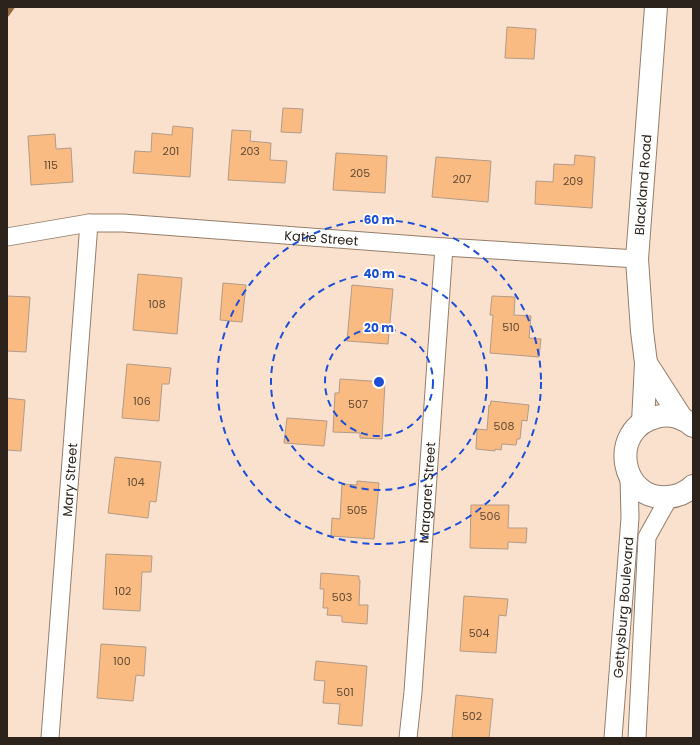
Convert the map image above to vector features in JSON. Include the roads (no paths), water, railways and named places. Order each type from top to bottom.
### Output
[{"type":"street","name":"Blackland Road","points":[[643,422],[646,363],[642,331],[637,259],[656,7]]},
{"type":"street","name":"Katie Street","points":[[7,237],[89,222],[123,223],[444,248],[637,259]]},
{"type":"street","name":"Mary Street","points":[[50,738],[89,222]]},
{"type":"street","name":"Margaret Street","points":[[408,738],[413,692],[444,248]]},
{"type":"street","name":"Blackland Road","points":[[646,363],[687,422]]},
{"type":"street","points":[[687,422],[676,416],[662,415],[649,418],[637,426],[629,437],[625,450],[625,463],[630,476],[638,487],[649,494],[662,497],[675,496],[688,491],[693,486]]},
{"type":"street","name":"Gettysburg Boulevard","points":[[613,738],[630,518],[630,476]]},
{"type":"street","name":"Gettysburg Boulevard","points":[[637,738],[647,537],[670,496]]},
{"type":"waterway","points":[[7,14],[12,7]]}]
